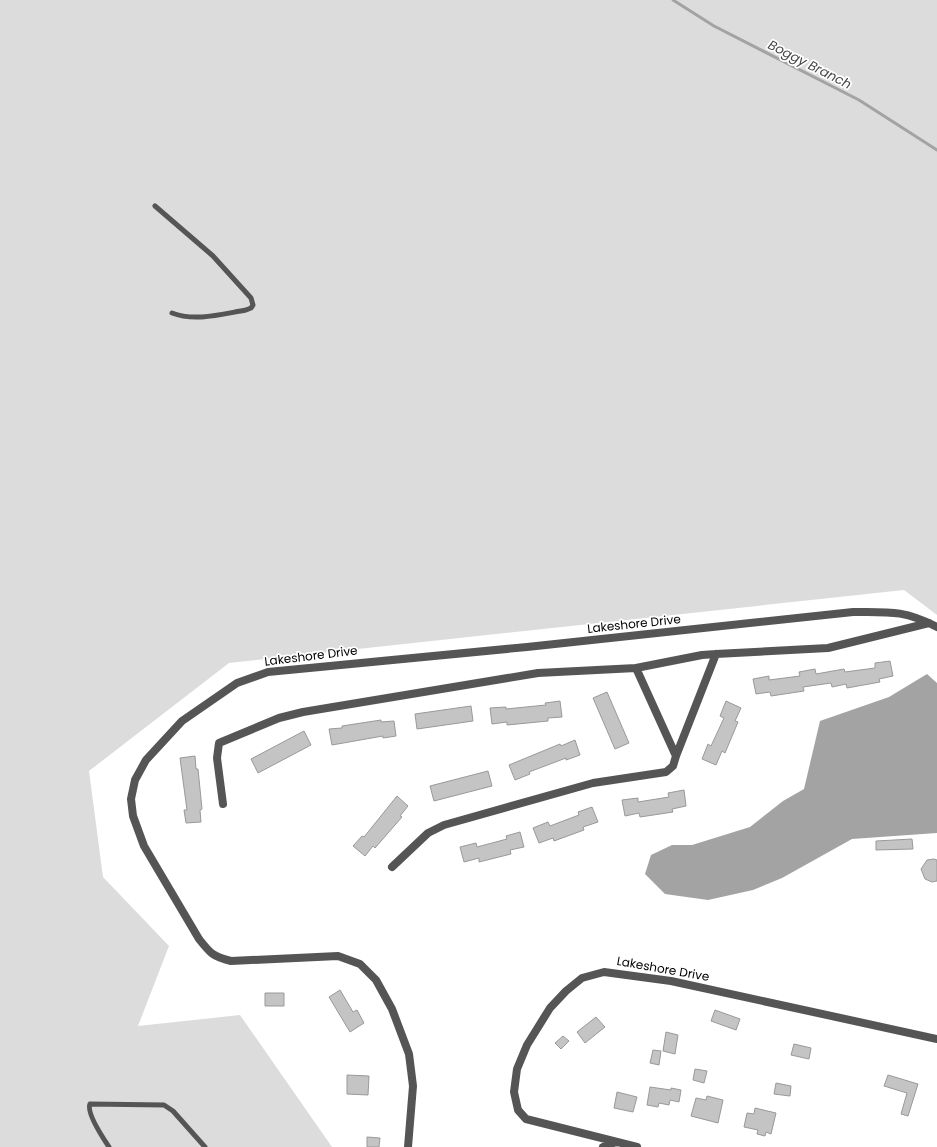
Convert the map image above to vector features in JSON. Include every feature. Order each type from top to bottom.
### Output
[{"type":"street","name":"Lakeshore Drive","points":[[408,1147],[413,1086],[408,1054],[392,1008],[376,980],[360,964],[338,956],[238,961],[216,957],[209,952],[199,939],[144,846],[133,816],[131,799],[135,780],[146,760],[182,721],[237,683],[268,672],[528,647],[853,612],[892,612],[917,616],[933,625]]},
{"type":"street","name":"Lakeshore Drive","points":[[223,804],[217,758],[219,743],[280,718],[303,712],[538,673],[636,668],[702,655],[828,648],[933,625]]},
{"type":"street","points":[[392,867],[428,833],[444,825],[593,783],[666,772],[673,766],[716,654]]},
{"type":"street","points":[[636,668],[676,756]]},
{"type":"street","name":"Lakeshore Drive","points":[[637,1147],[526,1119],[518,1110],[514,1092],[516,1069],[527,1045],[550,1008],[566,991],[582,978],[604,972],[671,981],[937,1039]]},
{"type":"street","points":[[603,1147],[616,1142]]},
{"type":"lane","points":[[155,206],[213,256],[251,298],[253,305],[249,310],[202,317],[183,317],[172,313]]},
{"type":"lane","points":[[109,1147],[92,1116],[89,1108],[90,1104],[164,1105],[173,1111],[204,1147]]},
{"type":"shaded area","points":[[0,0],[937,0],[937,615],[904,590],[229,663],[89,771],[103,877],[169,946],[138,1026],[240,1015],[332,1147],[0,1147]]},
{"type":"shaded area","points":[[927,674],[937,683],[937,833],[852,839],[782,878],[753,890],[708,900],[665,894],[645,874],[651,855],[672,845],[692,845],[750,827],[783,801],[804,789],[820,721],[889,697]]},
{"type":"building","points":[[890,661],[893,676],[879,679],[880,682],[847,688],[846,684],[832,687],[831,683],[803,687],[804,691],[771,696],[770,692],[756,694],[753,679],[769,676],[769,680],[800,676],[799,672],[815,669],[816,674],[844,669],[845,672],[875,668],[875,663]]},
{"type":"building","points":[[607,692],[629,743],[615,749],[593,698]]},
{"type":"building","points":[[560,701],[562,717],[548,718],[548,721],[507,725],[507,722],[492,724],[490,708],[506,707],[506,709],[546,705],[545,703]]},
{"type":"building","points":[[726,701],[741,708],[735,721],[738,722],[725,753],[722,751],[716,765],[702,759],[708,744],[711,746],[724,718],[720,716]]},
{"type":"building","points":[[471,706],[473,721],[417,729],[415,714]]},
{"type":"building","points":[[381,720],[381,722],[394,721],[396,736],[383,738],[383,736],[332,745],[329,729],[342,728],[342,726]]},
{"type":"building","points":[[304,731],[311,745],[258,773],[251,759]]},
{"type":"building","points":[[575,740],[580,755],[566,760],[566,758],[529,772],[530,774],[515,780],[509,765],[560,744],[561,746]]},
{"type":"building","points":[[195,756],[196,769],[198,769],[202,809],[200,810],[201,822],[186,823],[184,810],[187,810],[180,758]]},
{"type":"building","points":[[488,771],[492,786],[434,801],[430,786]]},
{"type":"building","points":[[684,790],[686,806],[672,809],[673,812],[640,817],[639,813],[625,816],[622,800],[638,798],[638,802],[669,797],[668,793]]},
{"type":"building","points":[[397,796],[408,806],[400,816],[402,817],[375,848],[373,846],[365,856],[353,846],[362,836],[364,837]]},
{"type":"building","points":[[592,807],[598,822],[583,827],[584,830],[554,841],[553,838],[539,843],[533,828],[548,822],[550,826],[579,815],[578,812]]},
{"type":"building","points":[[520,832],[524,847],[510,850],[511,854],[479,862],[479,858],[464,862],[460,847],[476,843],[477,847],[507,839],[506,836]]},
{"type":"building","points":[[912,839],[913,849],[876,850],[876,841]]},
{"type":"building","points":[[927,860],[937,860],[937,881],[932,882],[925,879],[921,869]]},
{"type":"building","points":[[340,990],[353,1012],[357,1010],[364,1023],[350,1032],[329,997]]},
{"type":"building","points":[[265,993],[284,993],[284,1006],[265,1006]]},
{"type":"building","points":[[715,1010],[740,1019],[736,1030],[711,1021]]},
{"type":"building","points":[[596,1017],[605,1027],[585,1043],[577,1032]]},
{"type":"building","points":[[666,1032],[678,1035],[675,1054],[663,1051]]},
{"type":"building","points":[[563,1036],[569,1041],[561,1049],[555,1043]]},
{"type":"building","points":[[794,1044],[811,1048],[809,1059],[791,1055]]},
{"type":"building","points":[[653,1050],[661,1051],[659,1065],[650,1063]]},
{"type":"building","points":[[695,1069],[707,1071],[704,1083],[693,1080]]},
{"type":"building","points":[[347,1075],[369,1076],[368,1095],[347,1094]]},
{"type":"building","points":[[888,1075],[918,1084],[908,1116],[901,1114],[907,1093],[884,1086]]},
{"type":"building","points":[[776,1083],[791,1086],[790,1096],[774,1094]]},
{"type":"building","points":[[650,1087],[681,1090],[679,1102],[670,1100],[669,1105],[659,1103],[658,1107],[647,1105]]},
{"type":"building","points":[[617,1092],[637,1097],[633,1112],[614,1108]]},
{"type":"building","points":[[707,1096],[723,1100],[718,1123],[691,1116],[696,1098],[706,1100]]},
{"type":"building","points":[[755,1108],[776,1113],[771,1134],[766,1132],[765,1136],[757,1134],[758,1130],[744,1127],[747,1113],[754,1114]]},
{"type":"building","points":[[367,1137],[380,1138],[379,1147],[367,1147]]},
{"type":"waterway","name":"Boggy Branch","points":[[673,0],[714,26],[859,100],[937,150]]}]
